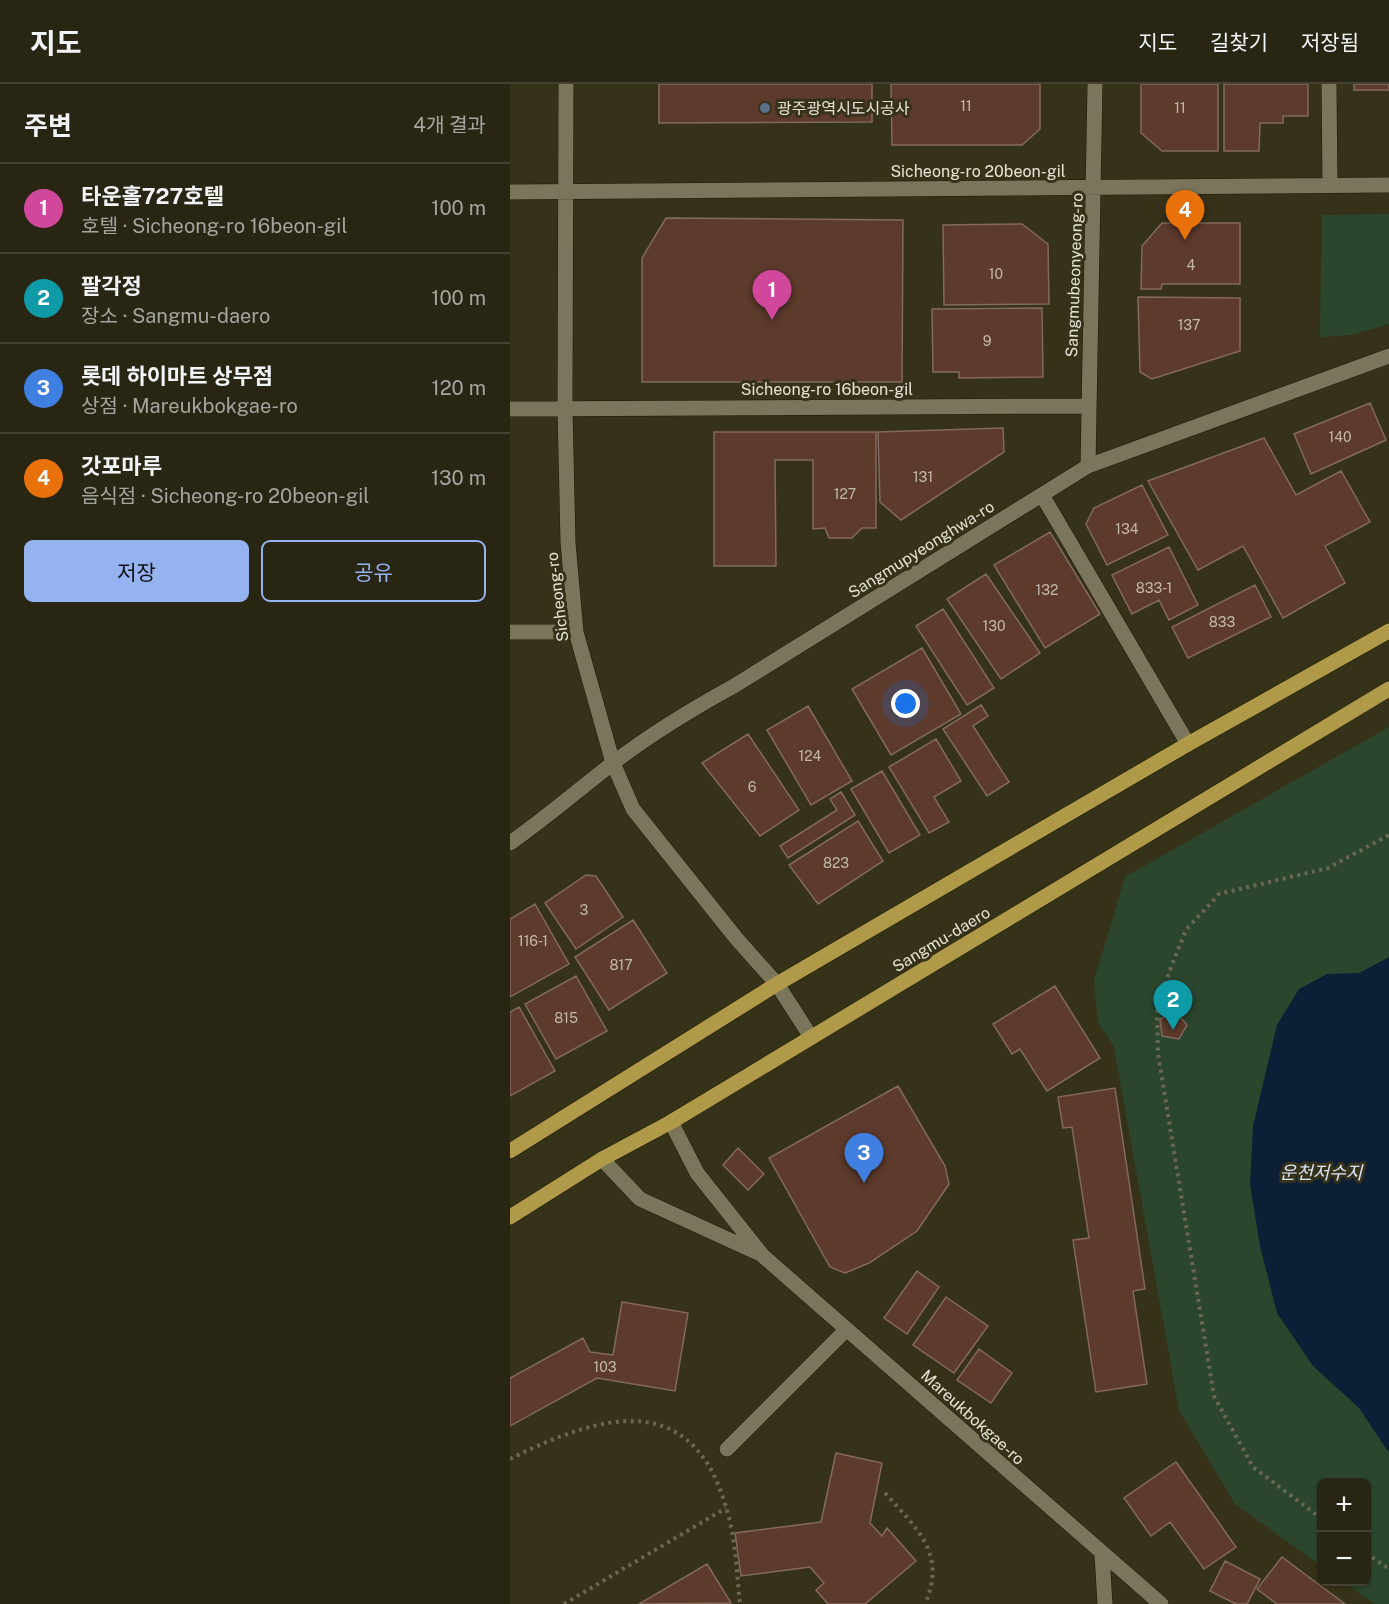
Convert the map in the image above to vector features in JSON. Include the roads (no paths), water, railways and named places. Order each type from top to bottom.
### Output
[{"type":"main road","points":[[510,1151],[777,984],[1188,744],[1389,631]]},
{"type":"main road","name":"Sangmu-daero","points":[[510,1218],[602,1159],[670,1122],[1389,689]]},
{"type":"street","name":"Sicheong-ro","points":[[566,84],[565,409],[568,543],[576,632],[613,763],[633,808],[736,938],[777,984],[811,1037]]},
{"type":"street","name":"Sangmubeonyeong-ro","points":[[1088,466],[1095,189],[1095,84]]},
{"type":"street","points":[[1329,84],[1330,185]]},
{"type":"street","name":"Sicheong-ro 20beon-gil","points":[[510,192],[1389,185]]},
{"type":"street","name":"Sangmupyeonghwa-ro","points":[[510,843],[558,809],[613,763],[677,718],[1088,466],[1389,356]]},
{"type":"street","name":"Sicheong-ro 16beon-gil","points":[[510,409],[1088,406]]},
{"type":"street","points":[[1042,495],[1188,744]]},
{"type":"street","points":[[510,632],[576,632]]},
{"type":"street","name":"Mareukbokgae-ro","points":[[670,1122],[697,1173],[763,1256],[1102,1555],[1161,1604]]},
{"type":"street","name":"Mareukbokgae-ro","points":[[602,1159],[640,1199],[763,1256]]},
{"type":"street","points":[[727,1449],[846,1330]]},
{"type":"street","points":[[1102,1555],[1105,1604]]},
{"type":"water","name":"운천저수지","points":[[1389,957],[1389,1453],[1359,1408],[1313,1366],[1277,1313],[1260,1246],[1250,1185],[1253,1126],[1277,1025],[1299,989],[1327,974],[1359,973]]},
{"type":"place","name":"광주광역시도시공사","points":[[765,108]]},
{"type":"place","name":"갓포마루","points":[[1185,240]]},
{"type":"place","name":"타운홀727호텔","points":[[772,320]]},
{"type":"place","name":"팔각정","points":[[1173,1030]]},
{"type":"place","name":"롯데 하이마트 상무점","points":[[864,1183]]}]
